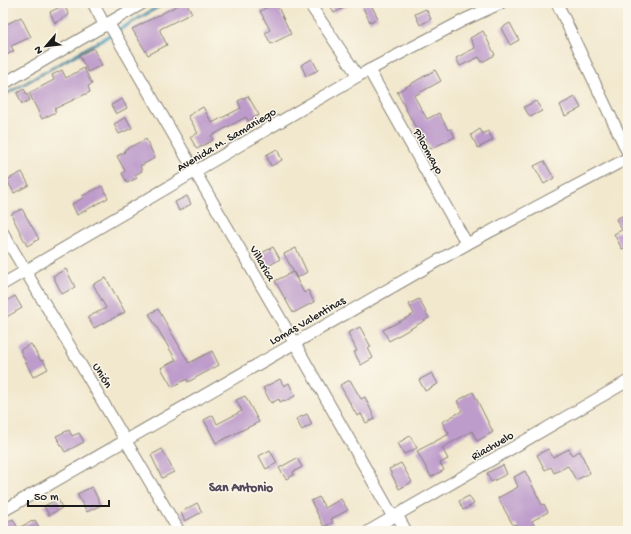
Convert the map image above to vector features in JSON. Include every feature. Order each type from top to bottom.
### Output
[{"type":"street","name":"Villarica","points":[[93,3],[196,172],[395,516],[406,531]]},
{"type":"street","points":[[3,84],[110,29],[143,3]]},
{"type":"street","points":[[310,3],[358,76]]},
{"type":"street","name":"Avenida M. Samaniego","points":[[3,284],[358,76],[464,20],[501,3]]},
{"type":"street","points":[[557,3],[628,153]]},
{"type":"street","name":"Pilcomayo","points":[[369,70],[467,244]]},
{"type":"street","name":"Lomas Valentinas","points":[[3,511],[294,342],[467,244],[628,158]]},
{"type":"street","name":"Unión","points":[[3,233],[179,531]]},
{"type":"street","name":"Riachuelo","points":[[369,531],[628,381]]},
{"type":"water","points":[[162,3],[167,3],[125,28],[124,26]]},
{"type":"water","points":[[106,36],[107,38],[3,97],[3,95]]},
{"type":"building","points":[[182,3],[186,3],[192,13],[160,29],[167,45],[148,55],[132,29]]},
{"type":"building","points":[[276,3],[291,34],[271,44],[265,33],[270,30],[260,11]]},
{"type":"building","points":[[329,3],[353,3],[334,13]]},
{"type":"building","points":[[370,3],[378,18],[370,22],[362,6]]},
{"type":"building","points":[[64,5],[69,15],[55,23],[50,12]]},
{"type":"building","points":[[426,9],[431,19],[420,25],[415,14]]},
{"type":"building","points":[[21,17],[31,37],[11,46],[14,51],[3,57],[3,26]]},
{"type":"building","points":[[510,23],[519,40],[510,45],[501,28]]},
{"type":"building","points":[[483,31],[495,55],[482,62],[479,57],[460,66],[456,58],[475,48],[470,38]]},
{"type":"building","points":[[93,48],[102,65],[88,72],[79,55]]},
{"type":"building","points":[[312,59],[318,70],[306,76],[301,65]]},
{"type":"building","points":[[84,68],[92,84],[88,86],[90,92],[54,109],[56,112],[42,119],[29,93],[54,80],[52,75],[62,70],[66,78]]},
{"type":"building","points":[[435,70],[441,81],[414,96],[427,119],[439,113],[448,130],[451,129],[455,137],[430,149],[421,130],[418,132],[397,92]]},
{"type":"building","points":[[24,89],[30,100],[22,104],[17,93]]},
{"type":"building","points":[[248,96],[259,115],[248,121],[246,117],[211,136],[213,140],[197,149],[190,137],[198,133],[188,116],[203,107],[212,123],[241,108],[238,101]]},
{"type":"building","points":[[575,97],[581,108],[565,116],[560,105]]},
{"type":"building","points":[[122,99],[127,108],[116,114],[111,105]]},
{"type":"building","points":[[536,101],[542,111],[530,117],[524,107]]},
{"type":"building","points":[[126,117],[132,128],[119,134],[114,124]]},
{"type":"building","points":[[480,129],[483,134],[488,131],[493,140],[478,148],[471,135]]},
{"type":"building","points":[[146,139],[155,158],[140,166],[142,171],[135,175],[137,178],[127,183],[122,173],[125,171],[117,156],[125,152],[124,150]]},
{"type":"building","points":[[277,149],[282,160],[271,166],[266,155]]},
{"type":"building","points":[[544,161],[554,178],[544,184],[534,166]]},
{"type":"building","points":[[22,172],[29,185],[14,193],[7,180]]},
{"type":"building","points":[[102,186],[108,198],[77,215],[72,204],[83,198],[82,196]]},
{"type":"building","points":[[187,196],[191,204],[179,211],[175,202]]},
{"type":"building","points":[[22,209],[39,239],[27,246],[11,214]]},
{"type":"building","points":[[628,213],[628,246],[622,249],[614,234],[622,230],[616,219]]},
{"type":"building","points":[[273,247],[280,259],[267,267],[260,254]]},
{"type":"building","points":[[296,248],[307,272],[297,278],[284,254]]},
{"type":"building","points":[[66,269],[75,287],[62,294],[53,276]]},
{"type":"building","points":[[293,272],[304,293],[308,290],[314,302],[293,313],[275,281]]},
{"type":"building","points":[[106,278],[125,312],[94,328],[88,317],[106,308],[93,284]]},
{"type":"building","points":[[15,296],[22,308],[3,319],[3,303]]},
{"type":"building","points":[[419,299],[429,318],[389,341],[383,330],[414,314],[409,304]]},
{"type":"building","points":[[158,309],[189,363],[212,351],[219,365],[188,382],[187,379],[172,387],[161,368],[176,360],[149,314]]},
{"type":"building","points":[[360,327],[371,347],[368,348],[373,358],[361,365],[354,352],[357,351],[348,333]]},
{"type":"building","points":[[31,344],[41,361],[43,360],[48,369],[33,377],[20,350]]},
{"type":"building","points":[[432,373],[438,384],[425,391],[419,380]]},
{"type":"building","points":[[280,379],[284,386],[289,383],[295,396],[285,401],[280,402],[279,399],[271,403],[263,388]]},
{"type":"building","points":[[350,380],[361,399],[365,397],[375,419],[366,423],[361,414],[357,416],[340,385]]},
{"type":"building","points":[[473,392],[493,432],[477,441],[472,431],[442,448],[448,459],[440,463],[444,470],[431,477],[417,451],[449,434],[442,422],[462,411],[457,401]]},
{"type":"building","points":[[245,396],[259,422],[216,443],[204,420],[213,415],[217,424],[242,411],[236,400]]},
{"type":"building","points":[[307,414],[312,424],[302,430],[296,419]]},
{"type":"building","points":[[69,430],[72,436],[79,433],[84,442],[65,452],[56,436]]},
{"type":"building","points":[[410,436],[417,448],[404,454],[398,443]]},
{"type":"building","points":[[162,449],[174,472],[162,478],[151,455]]},
{"type":"building","points":[[548,449],[553,457],[569,449],[572,455],[580,451],[590,473],[576,480],[568,466],[554,473],[551,467],[545,470],[537,455]]},
{"type":"building","points":[[270,450],[277,463],[266,469],[259,456]]},
{"type":"building","points":[[297,458],[302,467],[293,472],[294,475],[286,479],[279,468]]},
{"type":"building","points":[[401,463],[412,482],[399,489],[389,469]]},
{"type":"building","points":[[503,465],[507,474],[491,482],[487,473]]},
{"type":"building","points":[[525,471],[542,505],[544,504],[548,512],[532,521],[537,531],[519,531],[516,524],[513,525],[498,498],[518,487],[514,477]]},
{"type":"building","points":[[92,487],[101,505],[87,512],[77,494]]},
{"type":"building","points":[[469,496],[474,504],[463,510],[459,501]]},
{"type":"building","points":[[319,497],[325,508],[341,499],[348,510],[331,519],[333,522],[324,527],[311,501]]},
{"type":"building","points":[[58,499],[62,508],[49,515],[44,506]]},
{"type":"building","points":[[197,503],[202,512],[185,521],[181,512]]},
{"type":"building","points":[[13,519],[18,528],[35,520],[41,531],[9,531],[4,523]]},
{"type":"waterway","points":[[103,39],[127,25]]},
{"type":"district","name":"San Antonio","points":[[241,486]]}]
